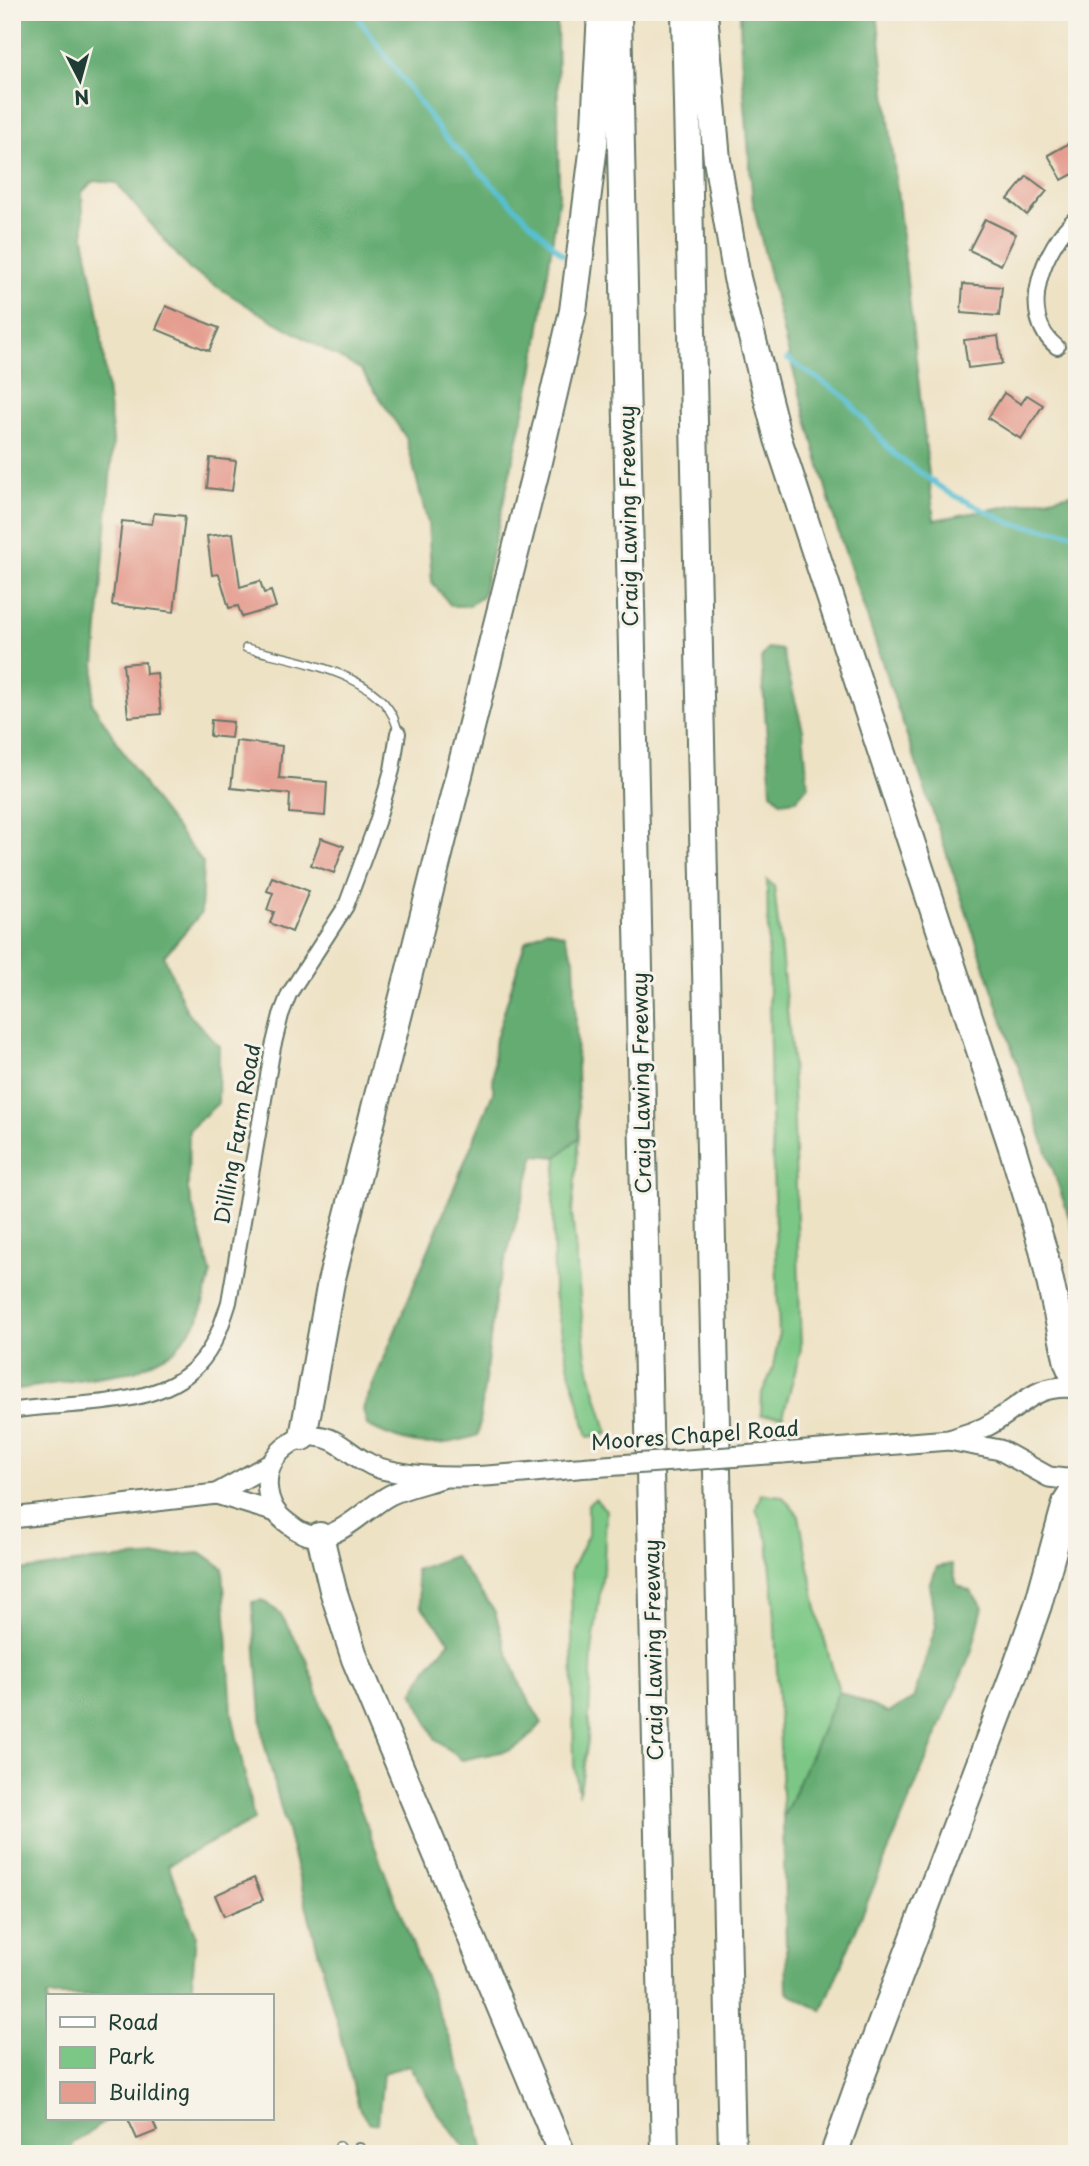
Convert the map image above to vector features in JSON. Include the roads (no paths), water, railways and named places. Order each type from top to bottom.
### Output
[{"type":"highway","points":[[303,1437],[331,1282],[573,311],[593,157],[601,12]]},
{"type":"highway","name":"Craig Lawing Freeway","points":[[618,12],[666,2154]]},
{"type":"highway","points":[[685,12],[732,2154]]},
{"type":"highway","points":[[704,12],[717,160],[737,278],[778,439],[1013,1150],[1043,1249],[1068,1363],[1077,1386]]},
{"type":"highway","points":[[834,2154],[1012,1678],[1038,1605],[1066,1503],[1077,1486]]},
{"type":"highway","points":[[320,1536],[333,1590],[355,1659],[562,2154]]},
{"type":"main road","name":"Moores Chapel Road","points":[[949,1440],[986,1426],[1041,1389],[1060,1385],[1077,1386]]},
{"type":"main road","points":[[12,1518],[216,1494],[272,1463],[291,1443],[303,1437]]},
{"type":"main road","name":"Moores Chapel Road","points":[[303,1437],[331,1439],[376,1468],[445,1477],[949,1440],[1000,1450],[1049,1477],[1077,1478]]},
{"type":"main road","points":[[272,1463],[267,1488],[275,1512]]},
{"type":"main road","name":"Moores Chapel Road","points":[[320,1536],[347,1526],[392,1494],[445,1477]]},
{"type":"main road","points":[[216,1494],[275,1512],[303,1533],[320,1536]]},
{"type":"street","points":[[1057,347],[1046,339],[1038,320],[1036,302],[1039,282],[1058,239],[1077,217]]},
{"type":"street","name":"Dilling Farm Road","points":[[12,1411],[97,1404],[144,1395],[182,1377],[198,1365],[212,1346],[229,1302],[281,1015],[296,983],[346,906],[377,822],[392,770],[398,733]]},
{"type":"lane","points":[[246,648],[346,676],[385,703],[392,712],[398,733]]},
{"type":"lane","points":[[339,2146],[354,2153]]},
{"type":"waterway","points":[[354,12],[443,135],[563,255]]},
{"type":"waterway","points":[[787,359],[843,395],[894,454],[949,493],[1013,524],[1077,534]]}]
